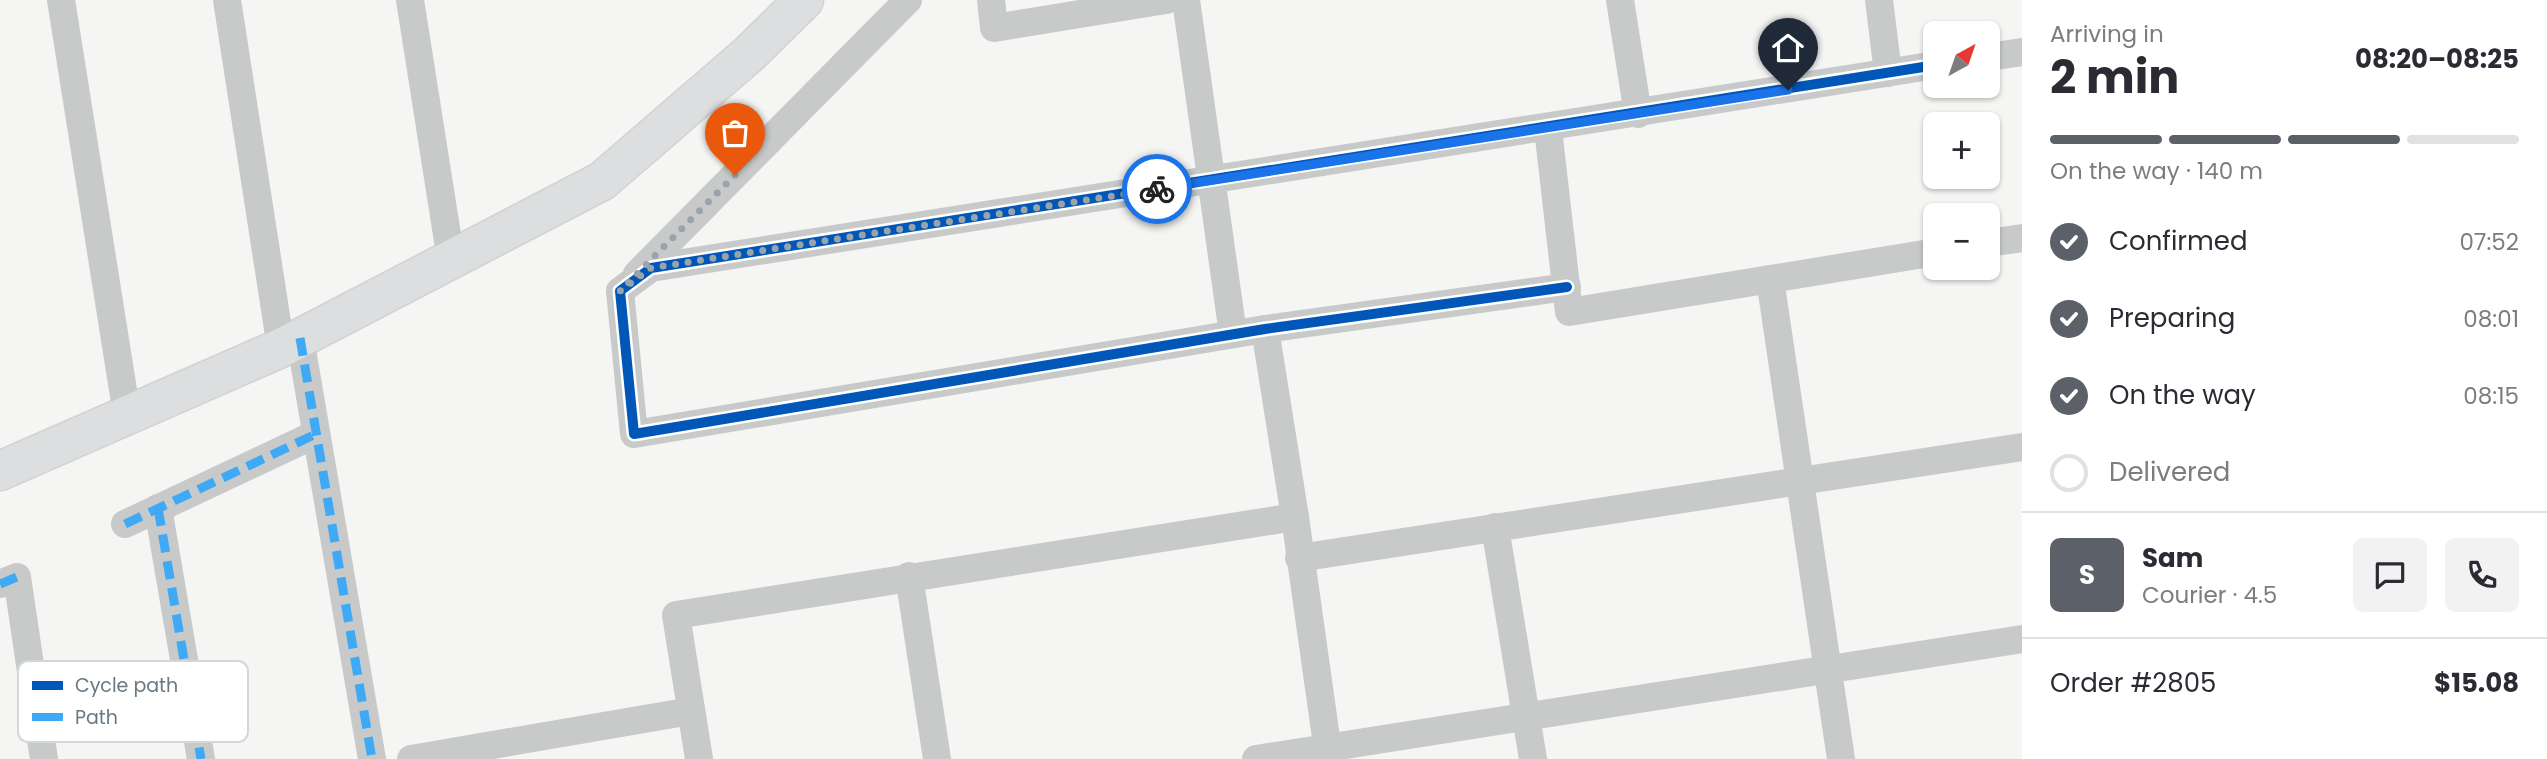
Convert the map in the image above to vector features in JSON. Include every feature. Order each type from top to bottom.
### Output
[{"type":"street","points":[[61,0],[127,415]]},
{"type":"street","points":[[227,0],[290,343],[316,434],[372,759]]},
{"type":"street","points":[[410,0],[451,260]]},
{"type":"street","points":[[620,291],[908,0]]},
{"type":"street","points":[[990,0],[994,28],[1166,0]]},
{"type":"street","points":[[1186,0],[1233,334]]},
{"type":"street","points":[[1620,0],[1638,114]]},
{"type":"street","points":[[1879,0],[1888,73]]},
{"type":"street","points":[[0,471],[290,343],[602,181],[749,54],[791,5]]},
{"type":"street","points":[[2000,55],[2022,52]]},
{"type":"street","points":[[620,291],[651,268],[1548,129],[1923,67]]},
{"type":"street","points":[[1548,129],[1569,312],[1923,254]]},
{"type":"street","points":[[2000,241],[2022,238]]},
{"type":"street","points":[[1770,279],[1841,759]]},
{"type":"street","points":[[620,291],[634,434],[1233,334],[1567,287]]},
{"type":"street","points":[[1265,329],[1296,517],[1299,558],[1328,754]]},
{"type":"street","points":[[125,524],[316,434]]},
{"type":"street","points":[[1299,558],[2022,447]]},
{"type":"street","points":[[158,508],[184,661]]},
{"type":"street","points":[[699,759],[676,615],[909,576],[1296,517]]},
{"type":"street","points":[[1495,527],[1533,759]]},
{"type":"street","points":[[909,576],[937,759]]},
{"type":"street","points":[[0,584],[16,577],[29,661]]},
{"type":"street","points":[[1256,759],[1328,754],[1525,717],[2022,639]]},
{"type":"street","points":[[411,759],[691,711]]},
{"type":"marked path","points":[[300,338],[372,759]]},
{"type":"marked path","points":[[125,524],[316,434]]},
{"type":"marked path","points":[[158,508],[184,661]]},
{"type":"marked path","points":[[0,584],[17,577]]},
{"type":"marked path","points":[[198,742],[201,759]]},
{"type":"cycle path","points":[[1567,287],[1265,329],[634,434],[620,291],[651,268],[1923,67]]},
{"type":"way so far","points":[[735,175],[620,291],[651,268],[1157,189]]},
{"type":"route","points":[[1157,189],[1788,90]]}]
